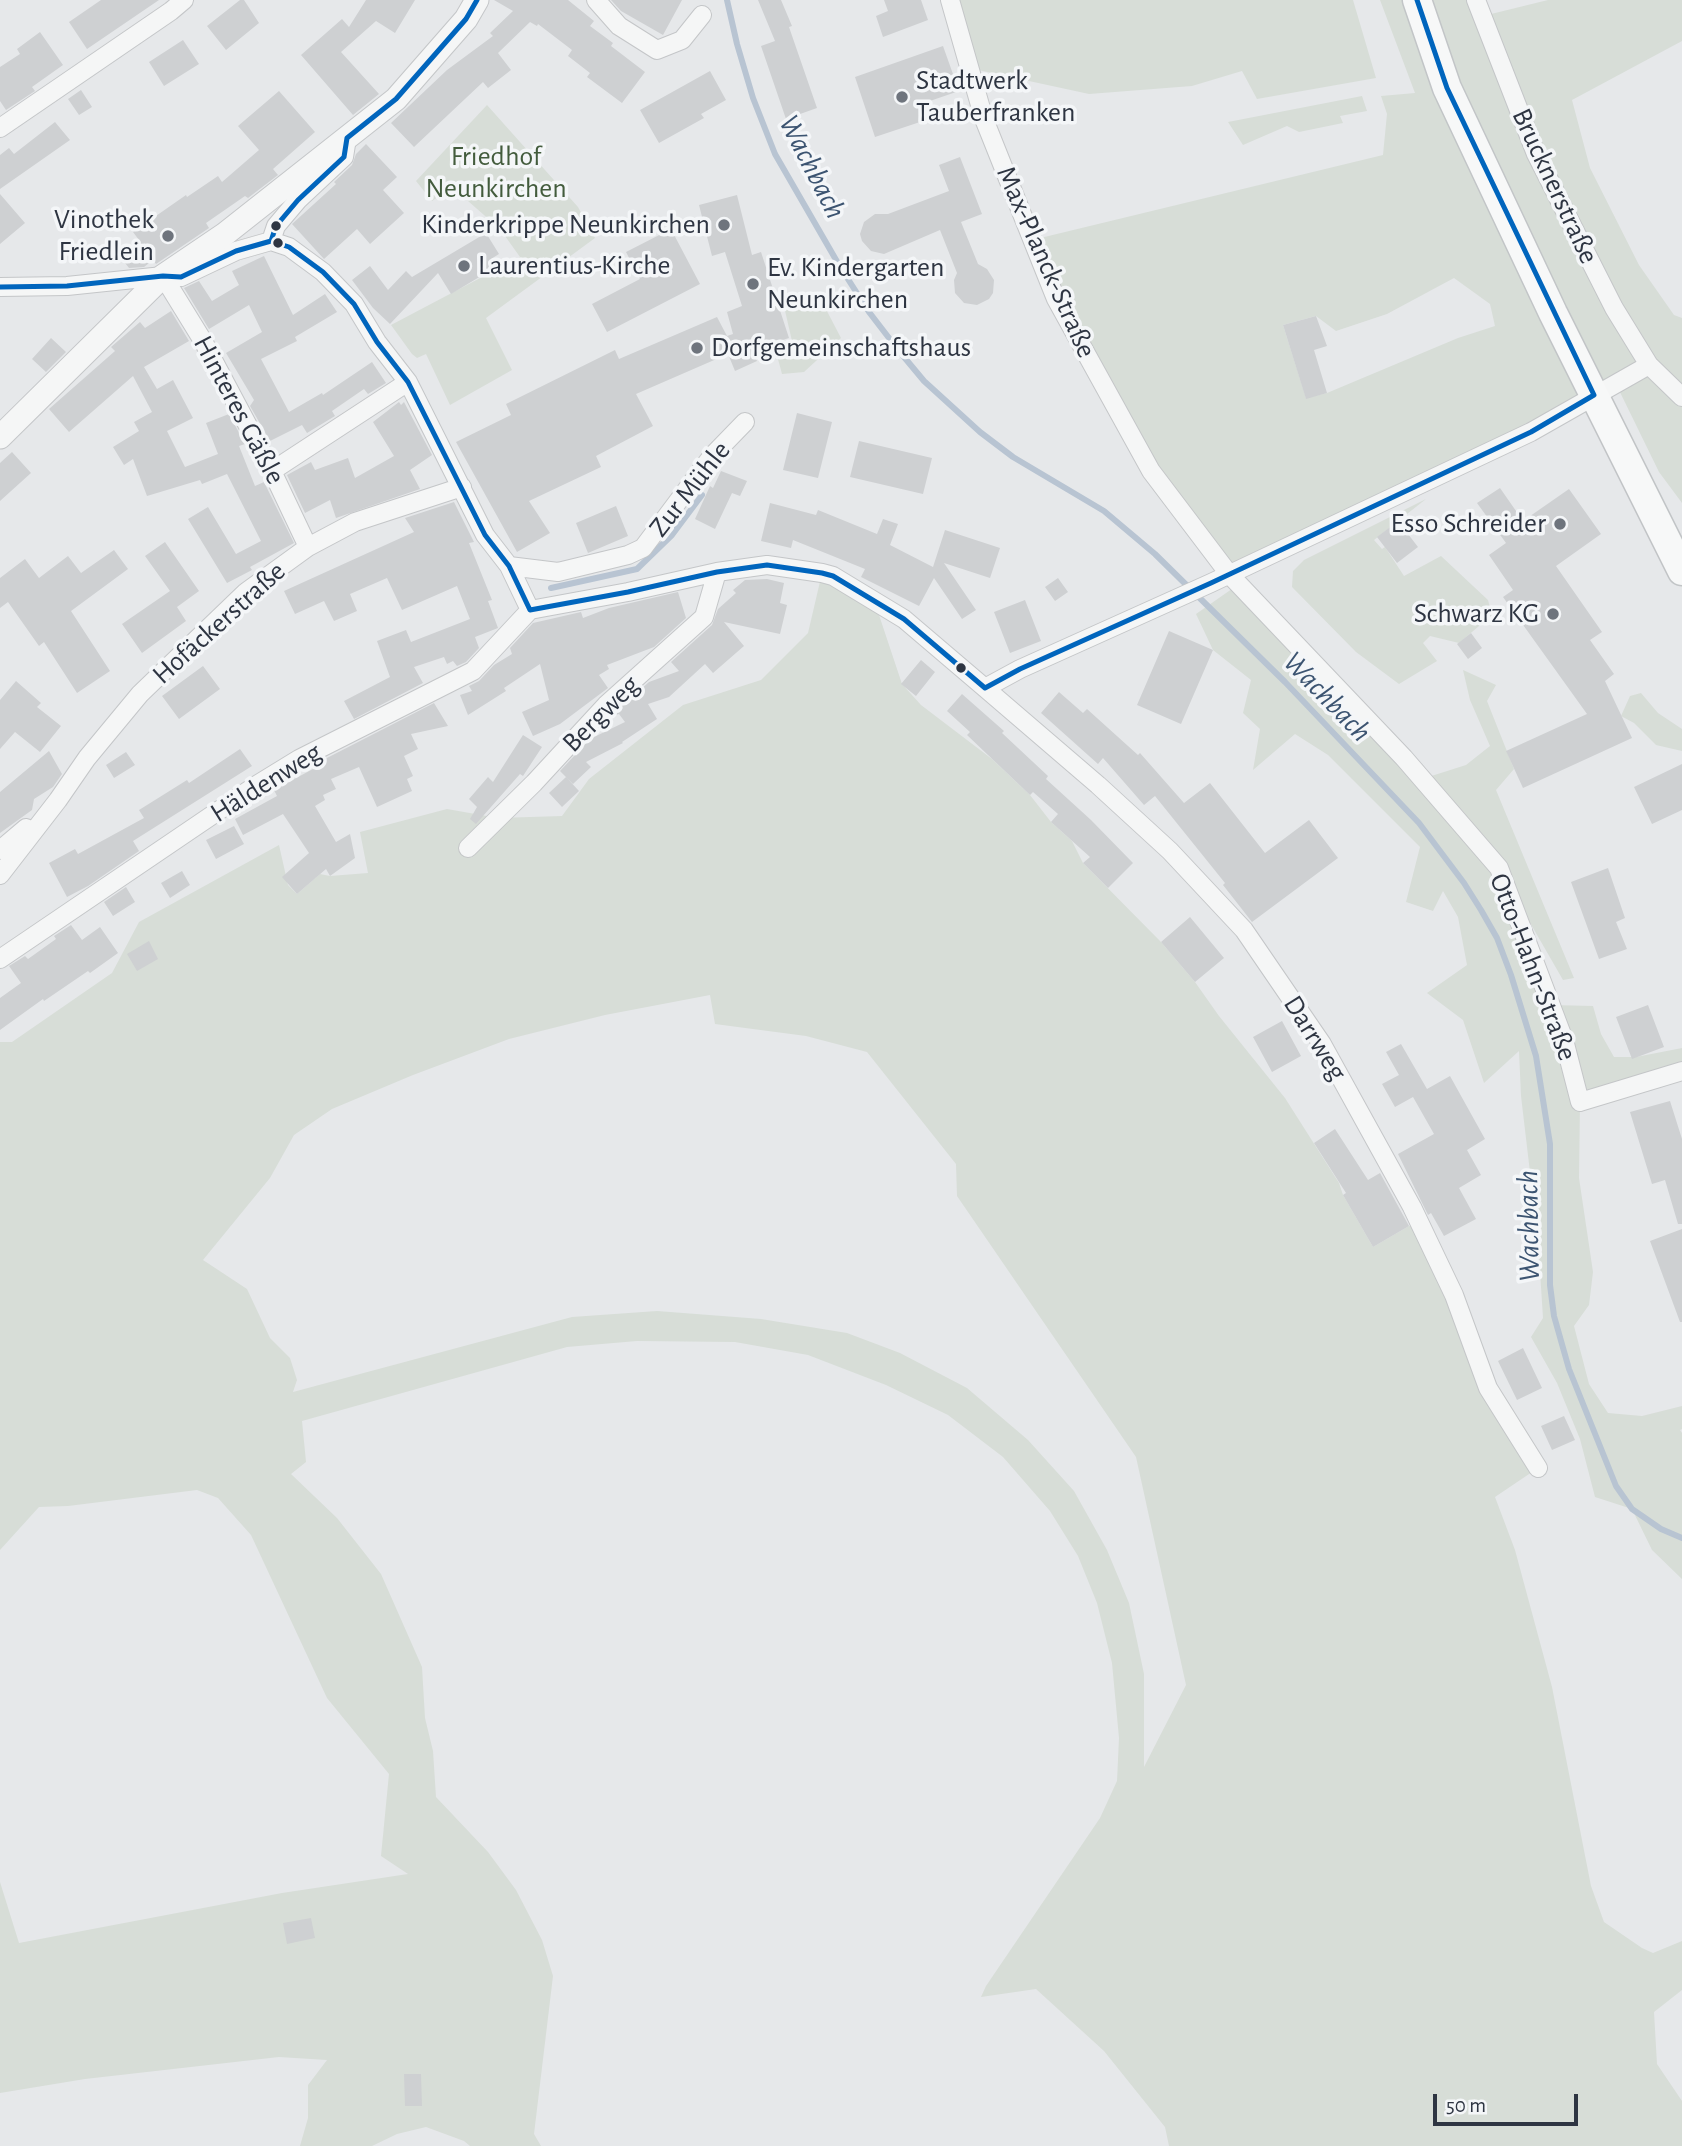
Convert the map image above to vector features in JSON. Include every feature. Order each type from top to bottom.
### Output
[{"type":"main road","points":[[1417,0],[1447,88],[1594,395],[1682,571]]},
{"type":"street","points":[[0,128],[172,11],[184,0]]},
{"type":"street","points":[[0,437],[163,276],[225,234],[396,99],[467,19],[477,0]]},
{"type":"street","points":[[596,0],[620,26],[657,50],[682,40],[702,15]]},
{"type":"street","name":"Max-Planck-Straße","points":[[950,0],[984,119],[1062,314],[1151,471],[1230,574]]},
{"type":"street","name":"Brucknerstraße","points":[[1476,0],[1536,154],[1614,308],[1649,365],[1682,397]]},
{"type":"street","points":[[271,241],[276,226],[298,200],[344,157],[347,138]]},
{"type":"street","points":[[0,287],[67,286],[163,276],[181,277],[236,251],[271,241],[289,247],[331,280],[354,304],[377,342],[408,382],[485,535],[509,566],[530,610]]},
{"type":"street","name":"Hinteres Gäßle","points":[[163,276],[203,341],[272,471],[308,547]]},
{"type":"street","points":[[985,688],[1531,432],[1649,365]]},
{"type":"street","points":[[272,471],[408,382]]},
{"type":"street","name":"Zur Mühle","points":[[509,566],[558,572],[628,555],[643,548],[712,456],[745,422]]},
{"type":"street","name":"Hofäckerstraße","points":[[0,874],[87,758],[140,694],[246,592],[308,547],[355,522],[463,487]]},
{"type":"street","name":"Darrweg","points":[[530,610],[717,572],[766,565],[833,576],[904,619],[1098,785],[1170,851],[1244,930],[1322,1044],[1412,1207],[1454,1295],[1488,1388],[1538,1468]]},
{"type":"street","name":"Bergweg","points":[[468,848],[534,783],[606,705],[704,617],[717,572]]},
{"type":"street","name":"Otto-Hahn-Straße","points":[[1230,574],[1404,758],[1499,868],[1564,1040],[1580,1102],[1682,1071]]},
{"type":"street","name":"Häldenweg","points":[[0,959],[277,773],[369,722],[473,671],[530,610]]},
{"type":"street","name":"Hofäckerstraße","points":[[0,850],[58,800]]},
{"type":"green space","points":[[950,0],[1353,0],[1376,78],[1257,99],[1242,71],[1192,86],[1089,94],[969,68]]},
{"type":"green space","points":[[1380,0],[1476,0],[1483,16],[1548,0],[1682,0],[1682,41],[1572,100],[1590,168],[1639,265],[1674,315],[1682,318],[1682,503],[1659,472],[1616,384],[1229,574],[1151,471],[1032,240],[1383,155],[1387,114],[1381,96],[1415,93]],"holes":[[[1454,278],[1490,304],[1495,326],[1458,338],[1327,393],[1306,398],[1283,325],[1316,316],[1336,331],[1387,314]]]},
{"type":"green space","points":[[1362,96],[1367,111],[1340,116],[1343,123],[1299,132],[1287,126],[1243,145],[1228,122]]},
{"type":"green space","name":"Friedhof Neunkirchen","points":[[487,105],[578,207],[595,238],[486,318],[512,370],[450,405],[426,354],[417,358],[412,354],[391,325],[520,257],[500,229],[468,201],[455,185],[432,201],[416,181]]},
{"type":"green space","points":[[817,292],[841,338],[804,372],[782,374],[775,348],[792,341],[783,302]]},
{"type":"green space","points":[[1426,499],[1374,540],[1382,549],[1385,547],[1404,576],[1441,556],[1488,600],[1492,615],[1459,643],[1430,636],[1423,643],[1437,661],[1399,684],[1356,652],[1292,587],[1293,571],[1304,560]]},
{"type":"green space","points":[[822,573],[874,600],[902,684],[921,705],[992,759],[1030,795],[1051,822],[1072,841],[1083,863],[1161,942],[1195,982],[1285,1098],[1339,1183],[1373,1247],[1409,1226],[1421,1225],[1488,1388],[1538,1468],[1495,1497],[1515,1550],[1552,1687],[1591,1886],[1604,1922],[1653,1953],[1682,1941],[1682,1990],[1654,2012],[1657,2064],[1682,2101],[1682,2146],[1169,2146],[1165,2127],[1104,2051],[1036,1989],[981,1997],[1100,1818],[1117,1781],[1119,1738],[1112,1663],[1097,1603],[1078,1556],[1050,1511],[1003,1457],[948,1415],[886,1385],[808,1355],[735,1342],[637,1341],[567,1347],[302,1421],[306,1462],[291,1474],[337,1518],[381,1574],[422,1667],[425,1718],[433,1751],[436,1797],[488,1852],[516,1890],[542,1940],[553,1976],[534,2134],[541,2146],[470,2146],[464,2141],[426,2127],[397,2134],[372,2146],[300,2146],[308,2118],[308,2085],[327,2060],[279,2057],[85,2079],[0,2093],[0,1882],[19,1943],[282,1893],[408,1874],[381,1856],[389,1774],[327,1698],[251,1535],[218,1498],[197,1490],[68,1506],[39,1507],[0,1550],[0,1042],[12,1042],[112,973],[139,922],[279,845],[288,885],[297,894],[320,874],[330,876],[368,873],[360,832],[447,809],[498,818],[562,816],[589,779],[683,705],[761,680],[808,633]],"holes":[[[710,995],[715,1024],[806,1036],[867,1052],[956,1164],[957,1196],[1136,1457],[1186,1685],[1144,1767],[1144,1674],[1129,1603],[1107,1550],[1074,1491],[1028,1440],[967,1388],[900,1353],[847,1333],[761,1319],[657,1311],[572,1317],[293,1392],[297,1380],[290,1358],[270,1338],[247,1289],[203,1260],[270,1178],[294,1135],[332,1109],[509,1039],[605,1015]]]},
{"type":"green space","points":[[1239,584],[1422,779],[1466,765],[1490,746],[1470,700],[1463,670],[1496,685],[1487,701],[1514,769],[1496,790],[1574,978],[1563,980],[1502,874],[1551,1005],[1593,1006],[1601,1034],[1614,1057],[1636,1057],[1682,1048],[1682,1071],[1580,1102],[1579,1178],[1593,1272],[1589,1305],[1574,1326],[1589,1384],[1608,1413],[1642,1416],[1682,1406],[1682,1579],[1652,1550],[1632,1509],[1595,1497],[1580,1439],[1557,1383],[1531,1337],[1543,1318],[1519,1051],[1484,1083],[1463,1020],[1427,993],[1467,965],[1458,917],[1443,891],[1433,911],[1406,902],[1420,847],[1328,755],[1295,734],[1253,770],[1260,729],[1243,713],[1251,680],[1213,650],[1196,614]]},
{"type":"green space","points":[[1641,693],[1658,713],[1682,729],[1682,751],[1656,745],[1634,723],[1621,716],[1630,696]]},
{"type":"building","points":[[101,0],[159,0],[87,49],[69,22]]},
{"type":"building","points":[[240,0],[244,0],[259,23],[226,50],[207,26]]},
{"type":"building","points":[[366,0],[415,0],[395,33],[376,21],[341,52],[379,94],[353,115],[301,55],[342,19],[349,27]]},
{"type":"building","points":[[494,0],[568,0],[594,21],[590,26],[613,43],[611,46],[645,72],[622,103],[587,77],[590,73],[568,56],[572,50],[538,24],[537,26],[530,22],[498,53],[511,70],[488,88],[483,82],[414,147],[391,123],[447,70],[493,36],[490,33],[513,11]]},
{"type":"building","points":[[611,0],[682,0],[663,35],[621,11]]},
{"type":"building","points":[[758,0],[781,0],[792,26],[789,27],[817,108],[786,119],[761,46],[775,41]]},
{"type":"building","points":[[884,0],[921,0],[928,20],[883,37],[876,16],[888,11]]},
{"type":"building","points":[[40,32],[63,65],[32,87],[35,91],[6,110],[0,101],[0,67],[20,54],[17,49]]},
{"type":"building","points":[[183,40],[199,64],[164,86],[149,62]]},
{"type":"building","name":"Stadtwerk Tauberfranken","points":[[943,46],[959,91],[927,102],[932,118],[875,137],[855,77]]},
{"type":"building","points":[[710,71],[726,100],[701,114],[704,118],[659,143],[640,110]]},
{"type":"building","points":[[81,90],[92,107],[79,115],[68,99]]},
{"type":"building","points":[[279,91],[315,132],[273,169],[278,175],[248,198],[245,196],[206,223],[209,228],[156,264],[153,260],[144,267],[129,268],[118,254],[139,240],[133,232],[218,176],[222,182],[259,150],[238,126]]},
{"type":"building","points":[[55,122],[70,140],[0,189],[0,155],[9,148],[14,154]]},
{"type":"building","points":[[366,144],[397,177],[383,190],[404,213],[370,244],[357,229],[324,259],[292,224],[336,184],[334,182],[352,165],[356,154]]},
{"type":"building","points":[[960,157],[982,214],[961,222],[978,264],[987,269],[994,280],[993,293],[989,299],[977,305],[964,303],[955,293],[954,280],[957,273],[940,230],[884,254],[871,251],[862,241],[860,234],[864,222],[875,214],[888,214],[949,191],[939,165]]},
{"type":"building","points":[[0,194],[25,223],[0,244]]},
{"type":"building","points":[[737,195],[752,255],[761,252],[789,338],[752,350],[757,361],[735,371],[728,354],[636,394],[653,426],[596,456],[601,467],[529,501],[550,533],[517,552],[456,442],[511,415],[506,404],[615,350],[619,359],[717,317],[727,336],[733,334],[727,312],[742,306],[725,252],[712,256],[699,205]]},
{"type":"building","points":[[671,229],[700,284],[607,332],[592,304],[640,279],[626,252]]},
{"type":"building","points":[[486,233],[499,254],[491,259],[496,267],[451,294],[438,273],[390,324],[373,308],[352,280],[370,266],[388,290],[406,271],[412,277]]},
{"type":"building","points":[[264,256],[293,315],[325,294],[337,312],[295,337],[297,341],[261,359],[289,412],[322,393],[323,395],[372,362],[386,383],[368,394],[364,389],[332,411],[335,416],[307,433],[302,425],[270,441],[250,406],[254,400],[226,353],[262,332],[249,305],[209,329],[184,288],[199,281],[212,301],[239,285],[232,271]]},
{"type":"building","points":[[171,311],[189,341],[144,367],[157,389],[173,380],[193,418],[167,431],[185,467],[218,454],[206,423],[229,414],[245,444],[239,446],[255,486],[264,482],[294,543],[227,583],[188,519],[208,507],[236,554],[261,541],[227,474],[202,484],[200,480],[147,496],[133,459],[124,465],[113,447],[139,431],[134,422],[152,412],[133,376],[69,432],[49,409],[115,351],[111,347],[140,322],[145,328]]},
{"type":"building","points":[[1316,316],[1327,346],[1314,350],[1327,393],[1306,399],[1283,325]]},
{"type":"building","points":[[51,338],[66,352],[46,372],[32,359]]},
{"type":"building","points":[[399,402],[401,405],[404,402],[432,455],[410,470],[420,489],[336,518],[330,500],[305,513],[287,475],[311,462],[315,470],[348,458],[355,478],[394,456],[373,422]]},
{"type":"building","points":[[797,413],[832,422],[818,478],[783,470]]},
{"type":"building","points":[[859,441],[932,458],[923,494],[850,477]]},
{"type":"building","points":[[12,452],[31,473],[0,501],[0,463]]},
{"type":"building","points":[[721,471],[747,481],[740,496],[732,493],[715,529],[695,519],[710,486],[713,488]]},
{"type":"building","points":[[1500,488],[1523,521],[1569,489],[1601,534],[1556,566],[1602,632],[1590,640],[1614,674],[1605,681],[1632,738],[1523,788],[1506,751],[1587,714],[1503,597],[1513,590],[1489,555],[1506,543],[1477,503]]},
{"type":"building","points":[[454,502],[474,542],[469,543],[492,600],[488,601],[498,628],[475,637],[479,648],[466,662],[457,666],[453,661],[447,664],[444,657],[414,667],[423,683],[354,719],[344,701],[390,677],[377,641],[406,630],[411,642],[470,619],[457,586],[402,610],[387,578],[350,594],[357,611],[334,621],[324,601],[295,614],[284,591],[414,532],[405,518]]},
{"type":"building","points":[[770,503],[816,515],[818,510],[877,534],[883,519],[898,524],[890,545],[933,567],[945,530],[1000,548],[990,578],[944,563],[976,610],[962,619],[934,578],[919,606],[861,577],[865,569],[793,540],[791,548],[761,541]]},
{"type":"building","points":[[616,506],[628,536],[588,553],[576,523]]},
{"type":"building","points":[[1398,521],[1418,547],[1397,563],[1377,537]]},
{"type":"building","points":[[165,542],[199,591],[177,607],[186,621],[142,653],[122,624],[170,591],[145,556]]},
{"type":"building","points":[[114,550],[128,569],[71,611],[110,671],[77,693],[44,642],[39,646],[8,602],[0,608],[0,578],[25,559],[39,578],[68,556],[81,573]]},
{"type":"building","points":[[1058,578],[1068,592],[1055,601],[1045,587]]},
{"type":"building","points":[[767,579],[784,583],[780,603],[787,605],[780,634],[724,622],[744,646],[713,673],[705,664],[669,697],[648,704],[657,719],[623,743],[586,762],[591,767],[573,784],[560,771],[590,739],[625,722],[619,714],[610,717],[649,682],[679,671],[671,662],[712,625],[718,609],[736,593],[733,590],[745,580]]},
{"type":"building","points":[[678,592],[686,618],[654,647],[607,665],[609,669],[599,675],[608,688],[560,724],[533,736],[522,712],[549,700],[540,664],[504,688],[506,691],[468,715],[460,695],[472,691],[469,686],[512,654],[510,648],[533,623],[581,612],[583,618],[609,608]]},
{"type":"building","points":[[1025,600],[1041,641],[1010,653],[994,612]]},
{"type":"building","points":[[1169,631],[1213,650],[1181,724],[1137,705]]},
{"type":"building","points":[[1471,633],[1482,648],[1468,659],[1457,644]]},
{"type":"building","points":[[921,660],[935,672],[916,696],[901,684]]},
{"type":"building","points":[[203,666],[220,689],[179,719],[162,696]]},
{"type":"building","points":[[16,681],[41,703],[37,707],[61,726],[40,752],[15,732],[0,749],[0,700]]},
{"type":"building","points":[[1059,692],[1083,713],[1087,709],[1138,755],[1140,753],[1184,803],[1210,783],[1265,853],[1309,820],[1338,858],[1252,922],[1223,885],[1225,883],[1155,796],[1144,805],[1103,758],[1098,764],[1041,713]]},
{"type":"building","points":[[962,694],[1004,731],[1002,733],[1048,776],[1046,779],[1133,863],[1108,888],[1083,863],[1090,857],[1051,822],[1058,814],[1033,792],[1030,795],[967,735],[970,732],[947,711]]},
{"type":"building","points":[[434,703],[448,726],[411,734],[418,749],[404,756],[413,776],[407,779],[412,791],[377,807],[359,767],[331,779],[336,789],[323,795],[325,800],[315,806],[336,842],[350,834],[355,858],[330,876],[326,869],[297,894],[282,877],[309,853],[283,814],[243,835],[235,819],[277,796],[274,790],[324,763],[323,760]]},
{"type":"building","points":[[523,735],[542,747],[523,776],[520,774],[476,824],[470,819],[477,807],[469,799],[488,777],[493,782]]},
{"type":"building","points":[[240,749],[252,766],[133,841],[139,851],[67,897],[49,863],[75,849],[78,854],[144,818],[139,810],[187,780],[189,783]]},
{"type":"building","points":[[49,751],[62,774],[53,787],[34,799],[32,810],[0,833],[0,792]]},
{"type":"building","points":[[126,752],[135,765],[114,778],[106,765]]},
{"type":"building","points":[[1682,764],[1682,810],[1652,824],[1634,787]]},
{"type":"building","points":[[566,777],[579,791],[562,807],[549,793]]},
{"type":"building","points":[[234,826],[244,844],[216,859],[206,840]]},
{"type":"building","points":[[1608,868],[1625,918],[1616,922],[1627,949],[1599,959],[1571,882]]},
{"type":"building","points":[[182,871],[190,885],[170,898],[161,883]]},
{"type":"building","points":[[126,887],[135,902],[113,916],[104,902]]},
{"type":"building","points":[[1190,917],[1224,958],[1195,982],[1161,942]]},
{"type":"building","points":[[71,925],[82,940],[100,927],[118,953],[90,973],[88,971],[44,1001],[43,999],[0,1030],[0,998],[21,983],[9,966],[25,956],[28,959]]},
{"type":"building","points":[[149,941],[158,959],[137,971],[127,954]]},
{"type":"building","points":[[1648,1005],[1664,1047],[1632,1059],[1616,1017]]},
{"type":"building","points":[[1282,1021],[1301,1056],[1272,1072],[1253,1037]]},
{"type":"building","points":[[1401,1044],[1427,1089],[1450,1076],[1485,1139],[1467,1150],[1481,1175],[1459,1188],[1476,1219],[1444,1236],[1431,1213],[1428,1215],[1398,1154],[1434,1134],[1413,1097],[1395,1107],[1382,1084],[1399,1075],[1386,1052]]},
{"type":"building","points":[[1670,1101],[1682,1139],[1682,1224],[1678,1224],[1665,1180],[1652,1184],[1630,1112]]},
{"type":"building","points":[[1335,1129],[1368,1180],[1380,1173],[1409,1226],[1373,1247],[1343,1195],[1346,1193],[1314,1143]]},
{"type":"building","points":[[1682,1229],[1682,1322],[1680,1322],[1650,1241]]},
{"type":"building","points":[[1523,1348],[1542,1388],[1517,1400],[1498,1361]]},
{"type":"building","points":[[1564,1416],[1575,1440],[1552,1450],[1541,1426]]},
{"type":"building","points":[[311,1918],[315,1938],[287,1944],[283,1923]]},
{"type":"building","points":[[404,2074],[421,2074],[422,2106],[405,2106]]},
{"type":"waterway","name":"Wachbach","points":[[727,0],[753,98],[775,154],[839,265],[869,312],[899,351],[924,381],[980,432],[1013,457],[1104,511],[1155,554],[1285,682],[1419,823],[1481,910],[1497,938],[1511,975],[1536,1056],[1550,1144],[1550,1285],[1554,1316],[1569,1369],[1616,1486],[1632,1509],[1661,1529],[1682,1538]]},
{"type":"waterway","points":[[551,588],[637,569],[672,535],[702,495]]},
{"type":"transit line","points":[[271,241],[276,226],[298,200],[344,157],[347,138],[396,99],[466,19],[477,0]]},
{"type":"transit line","points":[[0,287],[67,286],[163,276],[181,277],[236,251],[271,241],[289,247],[323,272],[354,304],[377,342],[408,382],[485,535],[509,566],[530,610],[717,572],[767,565],[822,573],[833,576],[904,619],[985,688],[1020,669],[1211,583],[1531,432],[1594,395],[1447,88],[1417,0]]},
{"type":"place","name":"Stadtwerk Tauberfranken","points":[[902,97]]},
{"type":"place","name":"Kinderkrippe Neunkirchen","points":[[724,225]]},
{"type":"place","name":"Vinothek Friedlein","points":[[168,236]]},
{"type":"place","name":"Laurentius-Kirche","points":[[464,266]]},
{"type":"place","name":"Ev. Kindergarten Neunkirchen","points":[[753,284]]},
{"type":"place","name":"Dorfgemeinschaftshaus","points":[[697,348]]},
{"type":"place","name":"Esso Schreider","points":[[1560,524]]},
{"type":"place","name":"Schwarz KG","points":[[1553,614]]}]
